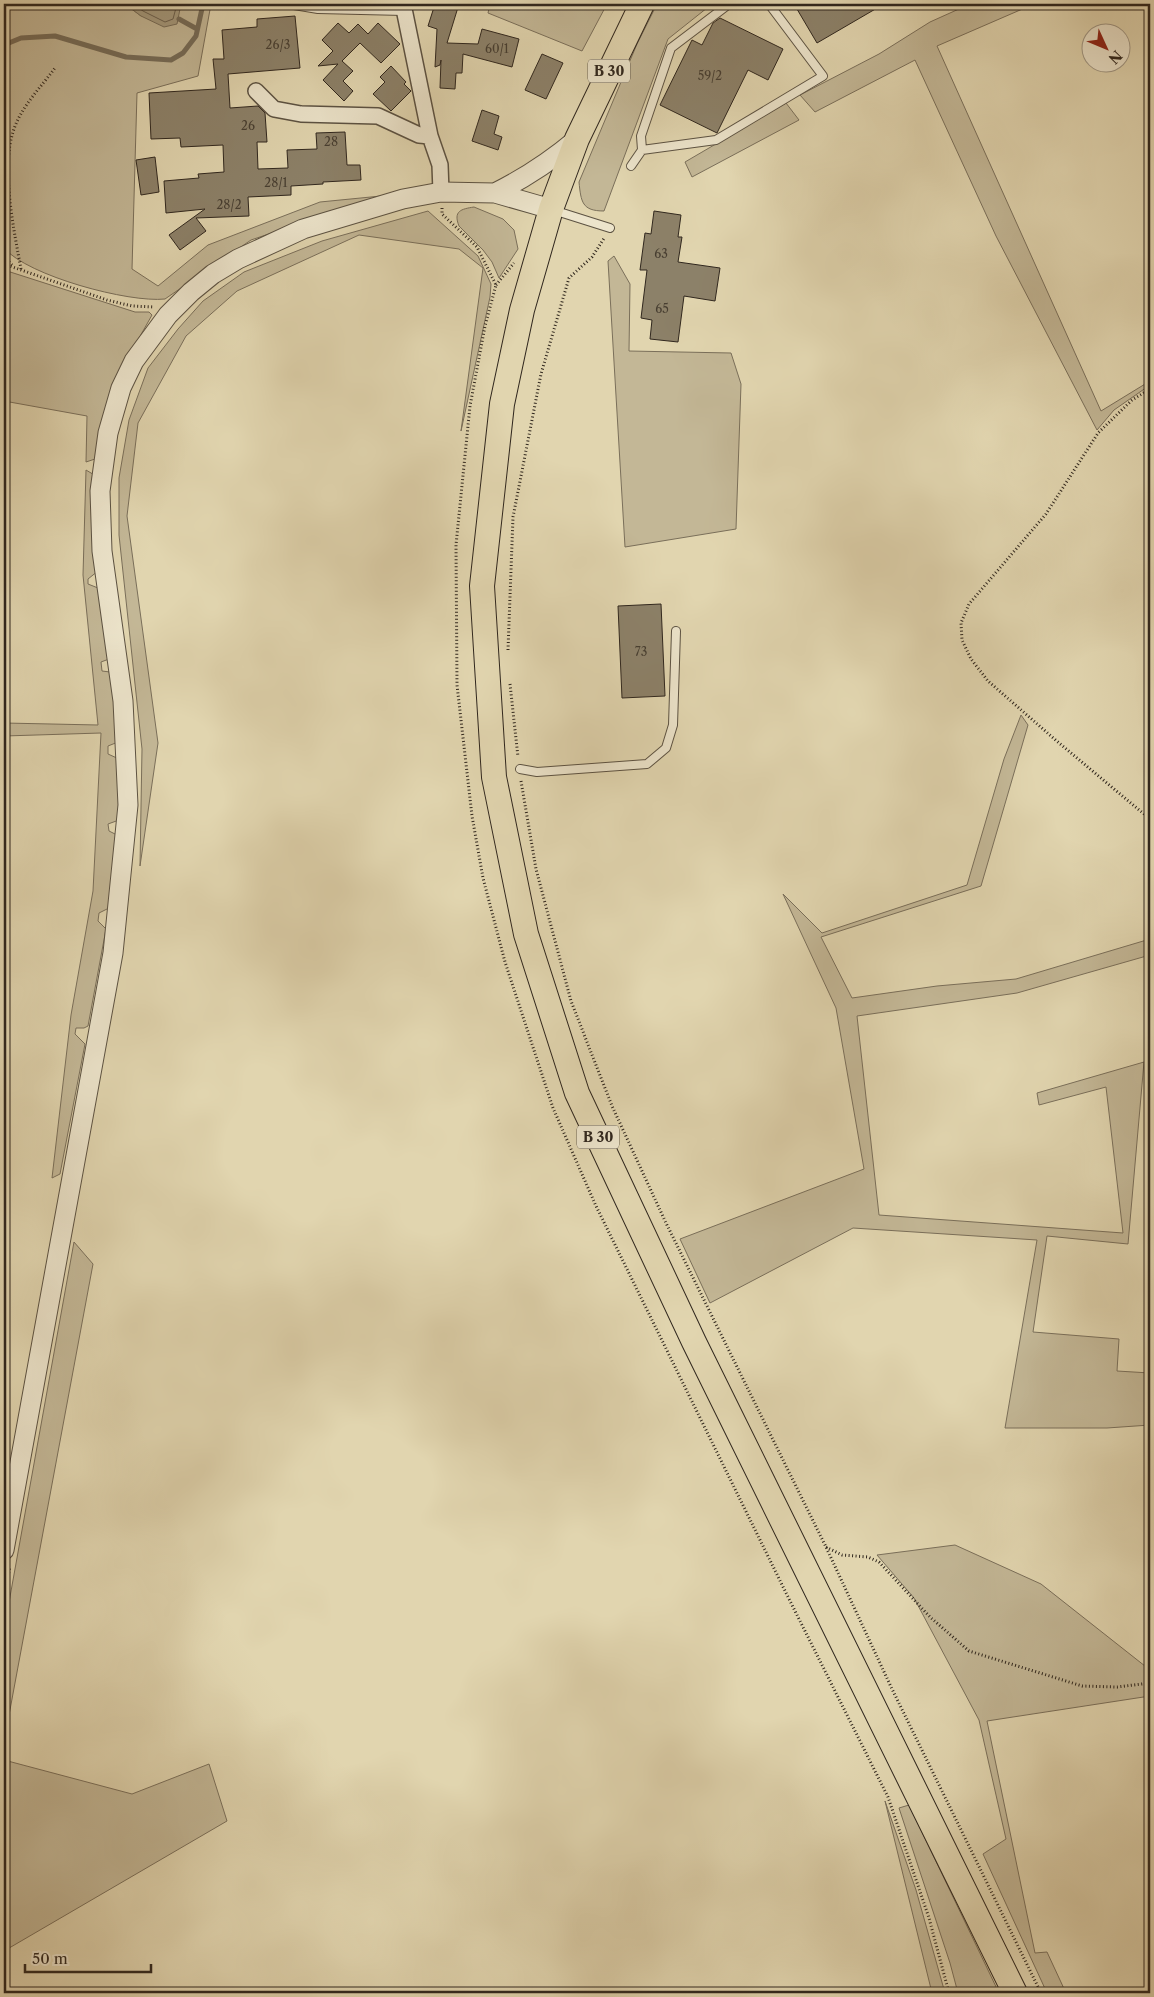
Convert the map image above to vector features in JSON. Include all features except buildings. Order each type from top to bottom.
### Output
[{"type":"main road","name":"B 30","points":[[642,4],[577,139],[551,209],[522,310],[502,404],[482,586],[494,776],[526,934],[577,1093],[699,1351],[1015,1993]]},
{"type":"street","points":[[404,7],[430,136],[440,165],[441,192]]},
{"type":"street","points":[[256,91],[274,109],[301,114],[378,116],[419,135],[430,136]]},
{"type":"street","points":[[495,193],[522,180],[548,164],[577,139]]},
{"type":"street","points":[[4,1550],[113,953],[128,806],[123,701],[102,551],[100,491],[108,433],[121,388],[134,361],[168,315],[191,292],[213,274],[262,247],[303,229],[403,199],[441,192],[495,193],[551,209]]},
{"type":"lane","points":[[288,4],[318,9],[404,7]]},
{"type":"lane","points":[[631,166],[642,150],[641,136],[671,48],[729,4]]},
{"type":"lane","points":[[642,150],[716,140],[823,76],[769,4]]},
{"type":"lane","points":[[551,209],[610,228]]},
{"type":"lane","points":[[520,769],[537,772],[648,764],[666,748],[673,725],[676,631]]},
{"type":"path","points":[[21,269],[10,204],[9,149],[13,131],[22,112],[55,68]]},
{"type":"path","points":[[441,192],[442,214],[478,247],[496,285],[485,326],[470,406],[456,545],[457,685],[473,824],[483,878],[505,962],[552,1108],[596,1206],[888,1797],[929,1918],[949,1993]]},
{"type":"path","points":[[507,659],[514,518],[541,374],[569,278],[592,257],[610,228]]},
{"type":"path","points":[[4,257],[13,266]]},
{"type":"path","points":[[4,264],[83,293],[132,306],[151,306],[168,315]]},
{"type":"path","points":[[1150,389],[1132,400],[1098,433],[1046,514],[970,604],[961,623],[962,640],[971,659],[988,681],[1150,819]]},
{"type":"path","points":[[509,677],[520,769],[536,869],[571,1001],[612,1106],[666,1223],[826,1547],[901,1707],[1041,1993]]},
{"type":"path","points":[[826,1547],[842,1555],[868,1557],[879,1562],[930,1617],[969,1651],[1082,1686],[1117,1687],[1150,1683]]},
{"type":"shaded area","points":[[4,4],[125,4],[141,16],[182,9],[181,4],[211,4],[198,76],[137,93],[132,269],[158,286],[208,245],[320,202],[381,196],[251,240],[165,299],[128,297],[105,292],[80,286],[34,268],[16,258],[4,248]]},
{"type":"shaded area","points":[[490,4],[607,4],[582,51],[488,13]]},
{"type":"shaded area","points":[[657,4],[712,4],[668,39],[604,211],[597,211],[584,204],[579,182],[637,44]]},
{"type":"shaded area","points":[[970,4],[1034,4],[937,46],[1101,411],[1150,381],[1150,385],[1114,410],[1097,430],[996,236],[915,60],[815,112],[800,95],[879,54],[930,22]]},
{"type":"shaded area","points":[[786,103],[799,120],[692,177],[685,162]]},
{"type":"shaded area","points":[[474,207],[503,219],[514,230],[518,249],[499,278],[492,262],[459,226],[457,221],[459,212]]},
{"type":"shaded area","points":[[428,211],[478,256],[491,284],[490,297],[461,431],[483,268],[459,249],[359,235],[237,291],[186,336],[138,423],[127,516],[158,743],[140,866],[142,749],[119,535],[119,478],[129,420],[148,368],[178,329],[203,301],[244,272],[322,241]]},
{"type":"shaded area","points":[[614,256],[630,284],[629,351],[731,353],[741,384],[736,529],[625,547],[608,261]]},
{"type":"shaded area","points":[[4,270],[135,312],[149,312],[152,315],[125,363],[98,458],[86,462],[87,416],[4,401]]},
{"type":"shaded area","points":[[86,470],[96,476],[98,571],[88,579],[88,584],[98,588],[109,659],[101,662],[102,671],[110,672],[111,674],[118,742],[108,746],[108,754],[119,759],[119,820],[108,824],[109,831],[117,835],[109,908],[99,913],[98,921],[106,929],[88,1026],[76,1028],[75,1034],[85,1044],[60,1174],[52,1178],[71,1015],[93,891],[101,733],[4,736],[4,723],[98,725],[83,575]]},
{"type":"shaded area","points":[[1021,715],[1028,725],[981,886],[821,937],[852,998],[937,986],[1016,979],[1150,939],[1150,955],[1017,993],[857,1016],[879,1215],[1123,1233],[1106,1087],[1039,1105],[1037,1093],[1144,1062],[1128,1244],[1047,1236],[1033,1332],[1119,1339],[1117,1371],[1150,1373],[1150,1425],[1107,1428],[1005,1428],[1037,1240],[853,1228],[710,1303],[680,1239],[864,1169],[836,1008],[783,894],[822,933],[967,885],[1004,759]]},
{"type":"shaded area","points":[[74,1242],[93,1264],[4,1742],[4,1630]]},
{"type":"shaded area","points":[[955,1545],[1041,1584],[1150,1670],[1150,1696],[987,1721],[1035,1953],[1047,1952],[1066,1993],[1047,1993],[983,1854],[1006,1839],[979,1720],[914,1598],[877,1555]]},
{"type":"shaded area","points":[[4,1760],[132,1794],[209,1764],[227,1821],[4,1951]]},
{"type":"shaded area","points":[[885,1801],[916,1890],[945,1993],[932,1993]]},
{"type":"shaded area","points":[[909,1805],[999,1993],[958,1993],[899,1808]]},
{"type":"water","points":[[125,4],[181,4],[177,24],[164,27],[141,16]]},
{"type":"waterway","points":[[4,45],[21,38],[55,36],[126,57],[171,60],[183,53],[196,36],[203,4]]},
{"type":"waterway","points":[[179,19],[197,29]]}]
